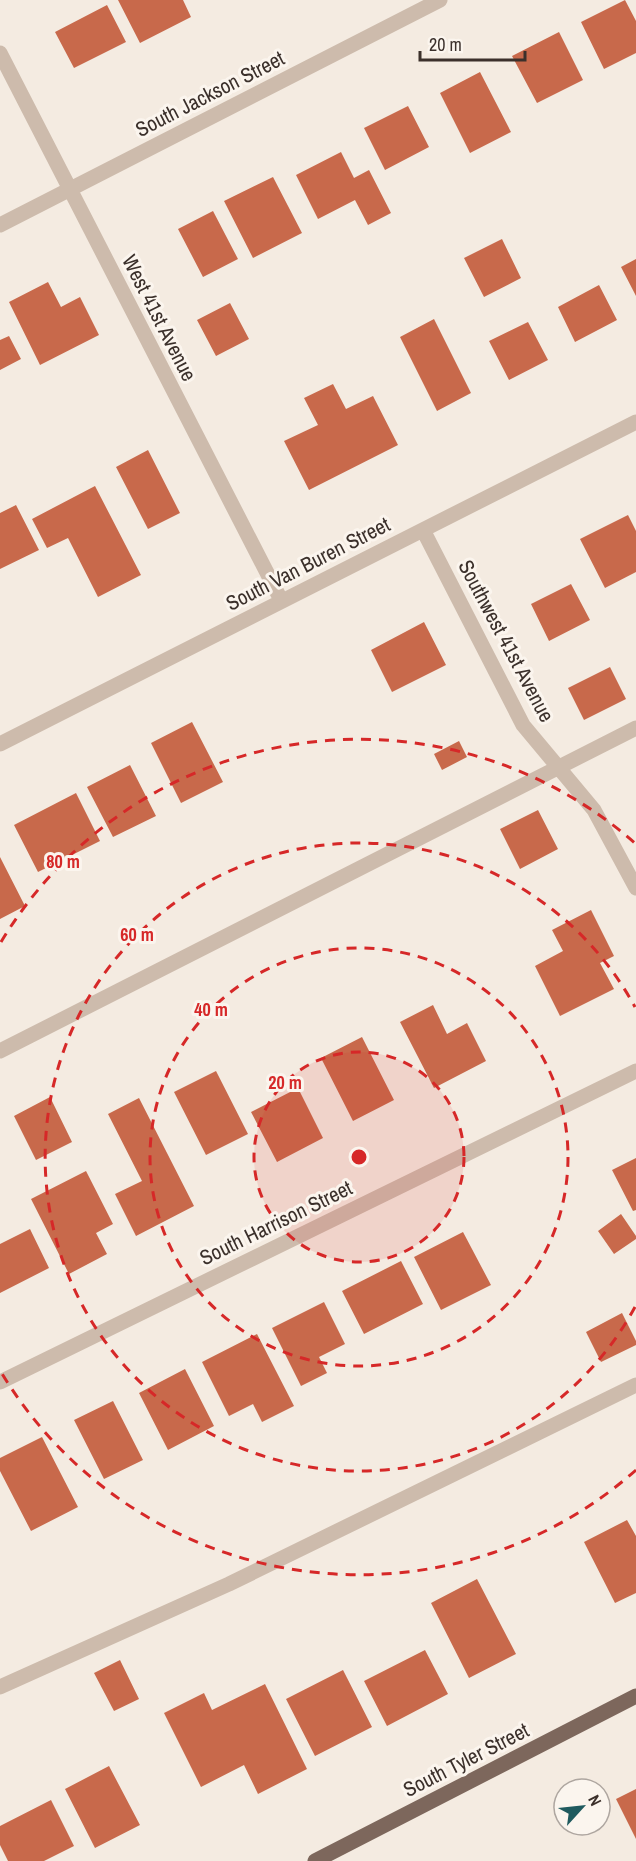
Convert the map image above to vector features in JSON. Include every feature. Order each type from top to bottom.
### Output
[{"type":"main road","name":"South Tyler Street","points":[[315,1861],[636,1695]]},
{"type":"street","name":"South Jackson Street","points":[[0,225],[440,0]]},
{"type":"street","name":"West 41st Avenue","points":[[0,53],[281,600]]},
{"type":"street","name":"South Van Buren Street","points":[[0,744],[636,422]]},
{"type":"street","name":"Southwest 41st Avenue","points":[[423,530],[523,725],[594,810],[636,888]]},
{"type":"street","points":[[0,1051],[636,728]]},
{"type":"street","name":"South Harrison Street","points":[[0,1382],[636,1071]]},
{"type":"street","points":[[0,1687],[229,1584],[636,1385]]},
{"type":"building","points":[[118,0],[183,0],[191,17],[140,43]]},
{"type":"building","points":[[625,0],[636,21],[636,53],[604,69],[581,22]]},
{"type":"building","points":[[107,5],[126,42],[74,68],[55,32]]},
{"type":"building","points":[[559,32],[583,80],[537,103],[512,56]]},
{"type":"building","points":[[480,72],[511,132],[470,153],[440,93]]},
{"type":"building","points":[[408,106],[429,147],[385,170],[364,128]]},
{"type":"building","points":[[341,152],[354,178],[369,170],[391,213],[368,225],[355,200],[318,219],[296,175]]},
{"type":"building","points":[[273,177],[302,233],[253,258],[224,201]]},
{"type":"building","points":[[213,211],[238,259],[203,277],[178,229]]},
{"type":"building","points":[[502,239],[521,278],[484,297],[464,258]]},
{"type":"building","points":[[636,259],[636,296],[621,267]]},
{"type":"building","points":[[48,282],[61,307],[80,297],[99,335],[40,365],[9,302]]},
{"type":"building","points":[[599,285],[617,320],[575,342],[558,307]]},
{"type":"building","points":[[230,303],[249,339],[216,356],[197,320]]},
{"type":"building","points":[[434,319],[471,393],[437,411],[400,337]]},
{"type":"building","points":[[528,322],[548,360],[509,380],[489,341]]},
{"type":"building","points":[[9,336],[21,359],[0,370],[0,340]]},
{"type":"building","points":[[333,384],[346,409],[373,396],[398,445],[309,490],[284,441],[318,425],[304,398]]},
{"type":"building","points":[[148,450],[180,513],[148,529],[116,467]]},
{"type":"building","points":[[95,486],[141,575],[98,597],[68,538],[47,548],[32,519]]},
{"type":"building","points":[[16,505],[39,550],[0,569],[0,513]]},
{"type":"building","points":[[628,515],[636,531],[636,572],[605,588],[580,539]]},
{"type":"building","points":[[571,584],[590,620],[549,641],[531,604]]},
{"type":"building","points":[[424,622],[446,665],[392,692],[371,650]]},
{"type":"building","points":[[610,667],[626,699],[584,720],[568,688]]},
{"type":"building","points":[[192,722],[223,782],[181,803],[151,743]]},
{"type":"building","points":[[459,741],[467,757],[442,770],[434,754]]},
{"type":"building","points":[[130,765],[156,816],[113,837],[87,787]]},
{"type":"building","points":[[76,793],[100,841],[38,872],[14,825]]},
{"type":"building","points":[[538,810],[558,849],[520,869],[500,829]]},
{"type":"building","points":[[0,857],[25,906],[0,919]]},
{"type":"building","points":[[591,910],[614,956],[600,963],[614,989],[560,1016],[535,966],[563,951],[552,930]]},
{"type":"building","points":[[433,1005],[447,1034],[467,1023],[486,1061],[434,1088],[400,1022]]},
{"type":"building","points":[[362,1037],[394,1100],[353,1121],[321,1058]]},
{"type":"building","points":[[216,1071],[248,1134],[206,1155],[174,1092]]},
{"type":"building","points":[[298,1088],[323,1138],[277,1162],[251,1112]]},
{"type":"building","points":[[50,1097],[72,1142],[36,1160],[14,1116]]},
{"type":"building","points":[[139,1098],[194,1206],[136,1236],[115,1194],[142,1181],[108,1114]]},
{"type":"building","points":[[636,1158],[636,1210],[633,1211],[612,1170]]},
{"type":"building","points":[[86,1171],[113,1224],[96,1233],[107,1254],[69,1274],[31,1199]]},
{"type":"building","points":[[621,1214],[636,1239],[614,1254],[598,1231]]},
{"type":"building","points":[[30,1229],[49,1268],[0,1293],[0,1244]]},
{"type":"building","points":[[463,1232],[491,1285],[441,1310],[414,1257]]},
{"type":"building","points":[[401,1261],[423,1304],[364,1334],[342,1291]]},
{"type":"building","points":[[324,1302],[345,1344],[319,1357],[327,1373],[301,1386],[272,1328]]},
{"type":"building","points":[[622,1313],[636,1345],[601,1362],[586,1332]]},
{"type":"building","points":[[257,1334],[294,1406],[262,1422],[253,1404],[229,1416],[202,1362]]},
{"type":"building","points":[[185,1369],[214,1426],[168,1450],[139,1393]]},
{"type":"building","points":[[113,1401],[143,1460],[104,1479],[74,1420]]},
{"type":"building","points":[[42,1437],[78,1507],[31,1531],[0,1471],[0,1458]]},
{"type":"building","points":[[627,1520],[636,1536],[636,1593],[615,1603],[584,1542]]},
{"type":"building","points":[[477,1579],[516,1654],[469,1678],[431,1603]]},
{"type":"building","points":[[425,1650],[448,1694],[387,1726],[364,1681]]},
{"type":"building","points":[[120,1660],[139,1699],[114,1711],[94,1673]]},
{"type":"building","points":[[343,1670],[372,1727],[315,1756],[286,1699]]},
{"type":"building","points":[[265,1684],[307,1769],[258,1794],[244,1765],[201,1787],[164,1713],[204,1693],[212,1710]]},
{"type":"building","points":[[109,1766],[140,1825],[95,1848],[65,1789]]},
{"type":"building","points":[[636,1789],[636,1839],[616,1799]]},
{"type":"building","points":[[51,1800],[74,1846],[44,1861],[8,1861],[0,1845],[0,1826]]}]
